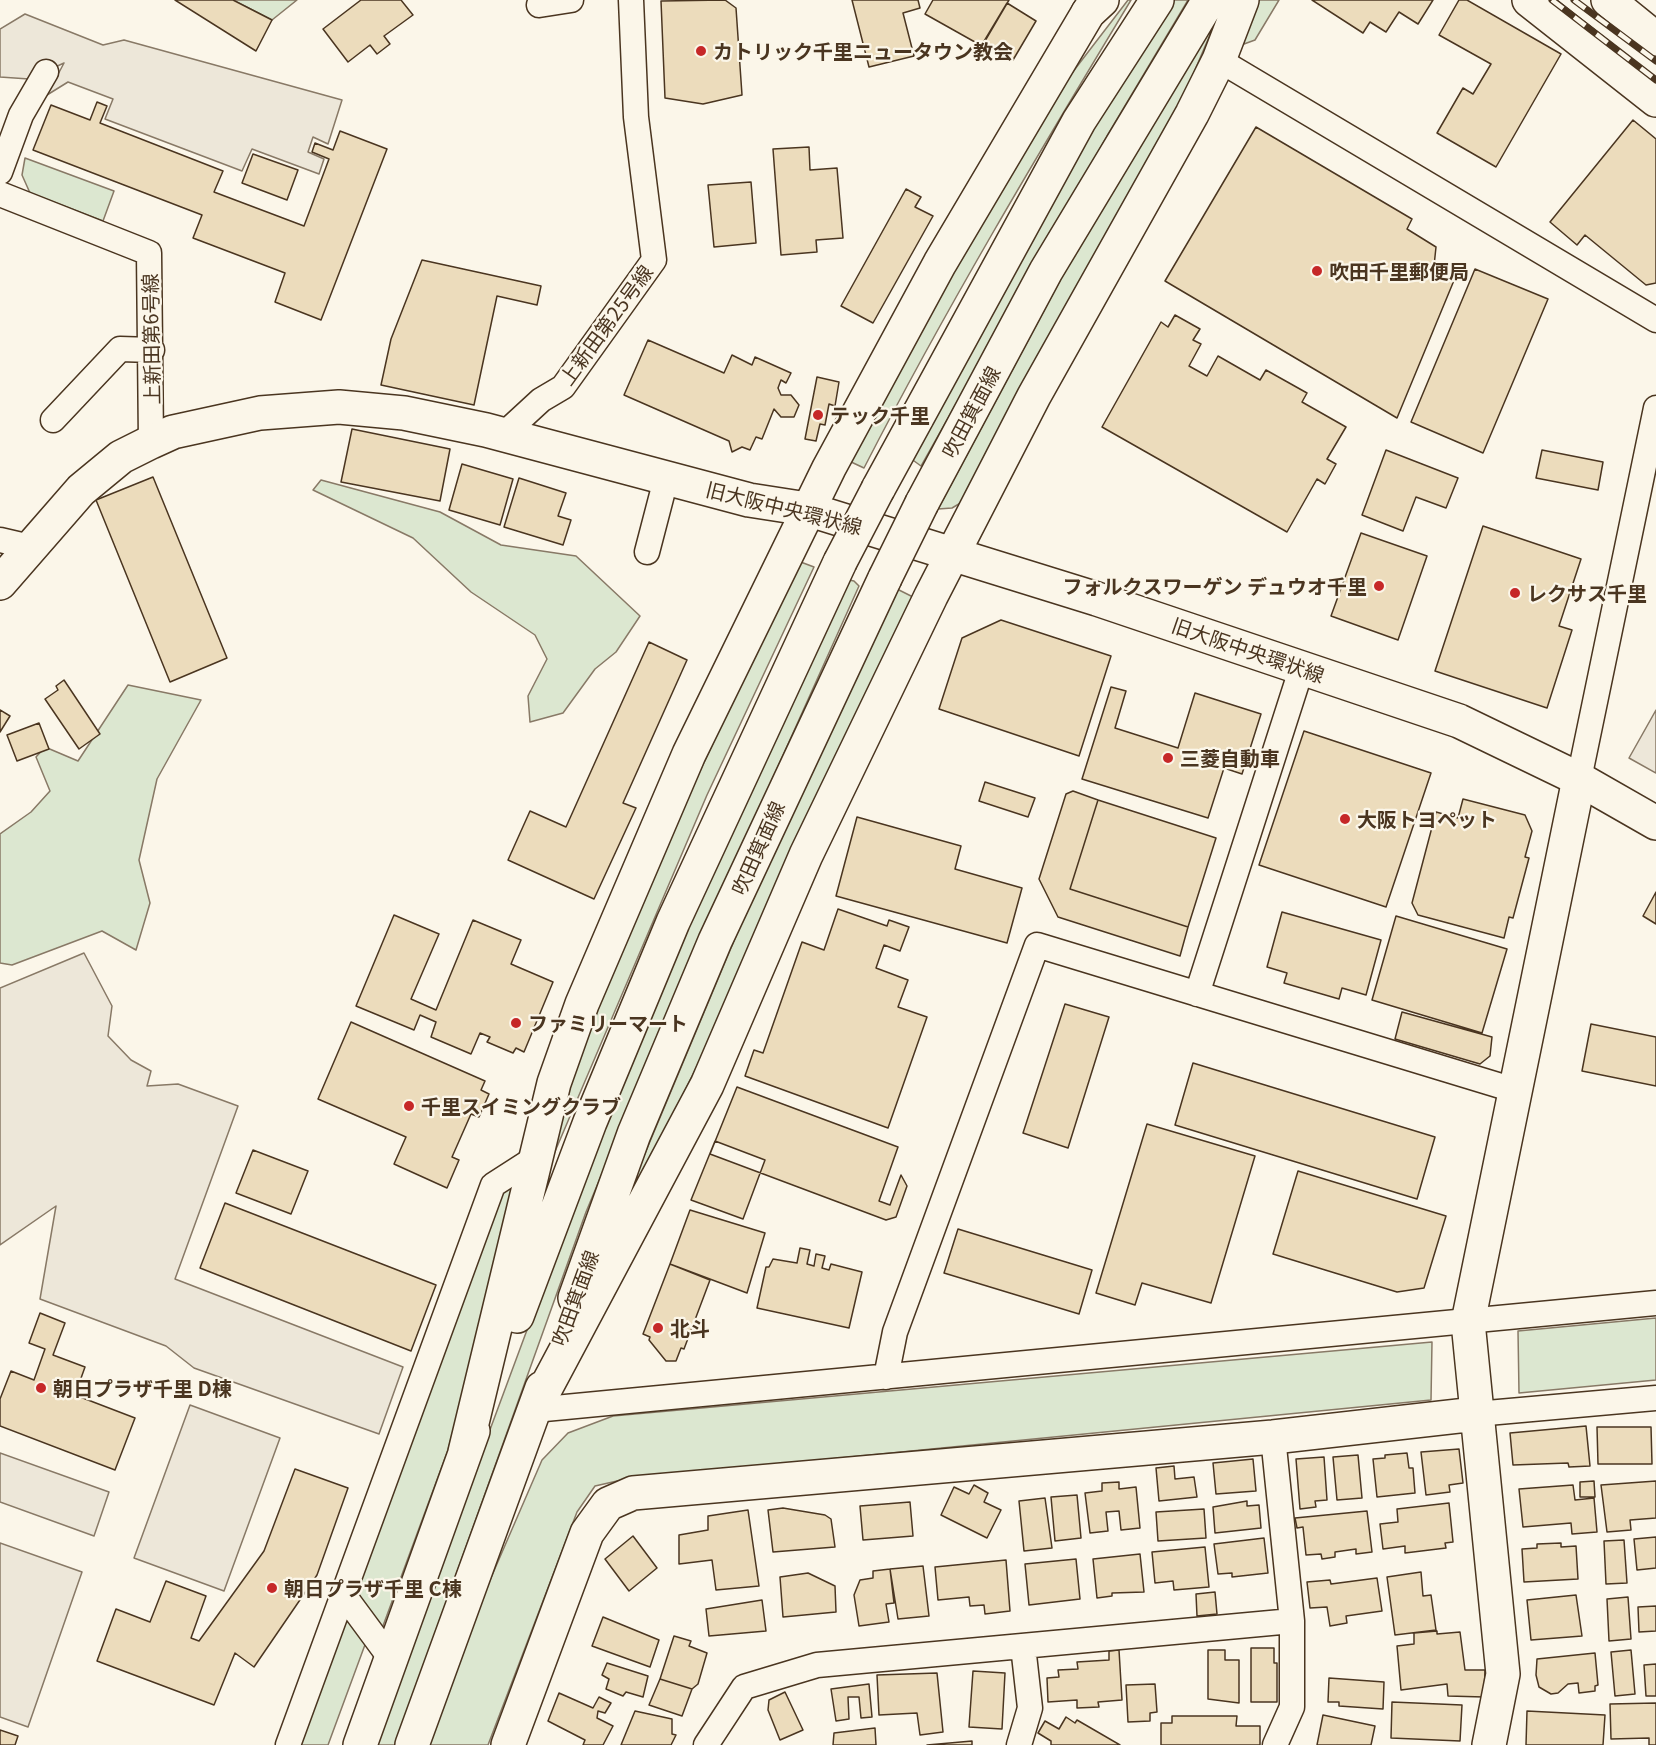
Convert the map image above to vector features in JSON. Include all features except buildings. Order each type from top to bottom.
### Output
[{"type":"main road","points":[[360,1745],[465,1452],[590,1122],[673,922],[840,562],[878,489],[1079,121],[1156,0]]},
{"type":"main road","name":"吹田箕面線","points":[[412,1745],[634,1134],[711,952],[922,503],[1046,271],[1209,0]]},
{"type":"main road","points":[[534,1410],[707,1085],[806,855],[952,554],[1034,396],[1175,148],[1219,60],[1242,0]]},
{"type":"main road","points":[[1529,0],[1656,99]]},
{"type":"main road","points":[[1608,0],[1656,39]]},
{"type":"main road","points":[[465,1452],[554,1083],[582,1004],[689,753],[807,509],[940,263],[1095,4]]},
{"type":"main road","name":"旧大阪中央環状線","points":[[0,583],[15,544],[64,507],[101,471],[151,442],[174,432],[239,416],[339,407],[404,413],[503,435],[749,501],[807,509],[1097,598],[1459,722],[1579,779],[1656,823]]},
{"type":"main road","points":[[1489,1745],[1503,1674],[1468,1322],[1579,779]]},
{"type":"main road","points":[[508,1745],[587,1533],[608,1504],[633,1493],[1273,1437],[1476,1414]]},
{"type":"street","points":[[539,5],[571,0]]},
{"type":"street","name":"上新田第25号線","points":[[503,435],[541,400],[563,387],[654,260],[636,117],[631,0]]},
{"type":"street","points":[[1219,60],[1648,313],[1656,321]]},
{"type":"street","points":[[0,172],[21,115],[46,72]]},
{"type":"street","name":"上新田第6号線","points":[[0,194],[149,253],[152,350],[151,442]]},
{"type":"street","points":[[53,420],[120,349],[152,350]]},
{"type":"street","points":[[1579,779],[1656,408]]},
{"type":"street","points":[[647,552],[666,479]]},
{"type":"street","points":[[1197,994],[1302,667]]},
{"type":"street","points":[[886,1377],[895,1332],[1037,945],[1514,1090]]},
{"type":"street","points":[[288,1745],[493,1185],[535,1158]]},
{"type":"street","points":[[534,1410],[1656,1303]]},
{"type":"street","points":[[1476,1414],[1656,1398]]},
{"type":"street","points":[[1273,1437],[1292,1621],[1292,1707],[1275,1745]]},
{"type":"street","points":[[344,1593],[391,1659]]},
{"type":"street","points":[[706,1745],[744,1687],[817,1665],[1292,1621]]},
{"type":"street","points":[[1018,1745],[1030,1708],[1023,1646]]},
{"type":"green space","points":[[233,0],[297,0],[272,20]]},
{"type":"green space","points":[[1128,0],[1131,0],[960,290],[864,468],[849,461],[938,298],[1062,86]]},
{"type":"green space","points":[[1171,0],[1188,0],[1107,136],[921,466],[910,458],[1102,111]]},
{"type":"green space","points":[[1256,0],[1279,0],[1255,40],[1244,44],[1244,28]]},
{"type":"green space","points":[[1218,16],[1186,91],[964,501],[952,508],[938,509],[1064,273]]},
{"type":"green space","points":[[25,158],[114,191],[103,221],[30,193],[22,175]]},
{"type":"green space","points":[[321,480],[440,512],[501,545],[576,556],[640,616],[616,652],[595,669],[563,713],[530,722],[528,696],[547,659],[535,635],[471,592],[413,538],[313,490]]},
{"type":"green space","points":[[798,561],[814,567],[707,795],[542,1182],[583,1035],[630,921]]},
{"type":"green space","points":[[844,579],[854,581],[859,586],[692,958],[586,1212],[395,1745],[373,1745],[573,1206],[673,955]]},
{"type":"green space","points":[[897,589],[913,597],[729,1000],[610,1237],[772,850]]},
{"type":"green space","points":[[128,685],[201,700],[157,779],[139,860],[150,903],[136,950],[102,931],[12,965],[0,963],[0,834],[31,812],[50,791],[36,757],[45,747],[78,761]]},
{"type":"green space","points":[[519,1180],[448,1450],[380,1634],[355,1587],[502,1192]]},
{"type":"green space","points":[[1656,1318],[1656,1380],[1519,1393],[1518,1331]]},
{"type":"green space","points":[[1432,1342],[1431,1400],[626,1479],[595,1486],[577,1512],[488,1745],[425,1745],[464,1640],[542,1460],[568,1433],[613,1416]]},
{"type":"green space","points":[[350,1616],[366,1642],[328,1745],[296,1745],[340,1619]]},
{"type":"shaded area","points":[[25,14],[103,45],[124,40],[342,100],[328,144],[313,137],[308,152],[324,159],[319,174],[252,149],[242,171],[105,119],[113,99],[68,82],[47,95],[64,63],[29,79],[0,77],[0,29]]},
{"type":"shaded area","points":[[1656,710],[1656,773],[1629,758]]},
{"type":"shaded area","points":[[84,953],[112,1006],[108,1036],[131,1060],[151,1071],[147,1086],[178,1084],[238,1106],[175,1279],[403,1367],[379,1434],[194,1368],[166,1346],[40,1299],[56,1206],[0,1245],[0,988]]},
{"type":"shaded area","points":[[190,1405],[280,1438],[224,1591],[134,1558]]},
{"type":"shaded area","points":[[0,1453],[109,1492],[94,1536],[0,1502]]},
{"type":"shaded area","points":[[0,1543],[82,1572],[28,1727],[0,1717]]},
{"type":"railway","points":[[1552,0],[1656,80]]},
{"type":"railway","points":[[1574,0],[1656,61]]},
{"type":"place","name":"カトリック千里ニュータウン教会","points":[[701,51]]},
{"type":"place","name":"吹田千里郵便局","points":[[1317,271]]},
{"type":"place","name":"テック千里","points":[[818,415]]},
{"type":"place","name":"フォルクスワーゲン デュウオ千里","points":[[1379,586]]},
{"type":"place","name":"レクサス千里","points":[[1515,593]]},
{"type":"place","name":"三菱自動車","points":[[1168,758]]},
{"type":"place","name":"大阪トヨペット","points":[[1345,819]]},
{"type":"place","name":"ファミリーマート","points":[[516,1023]]},
{"type":"place","name":"千里スイミングクラブ","points":[[409,1106]]},
{"type":"place","name":"北斗","points":[[658,1328]]},
{"type":"place","name":"朝日プラザ千里 D棟","points":[[41,1388]]},
{"type":"place","name":"朝日プラザ千里 C棟","points":[[272,1588]]}]
